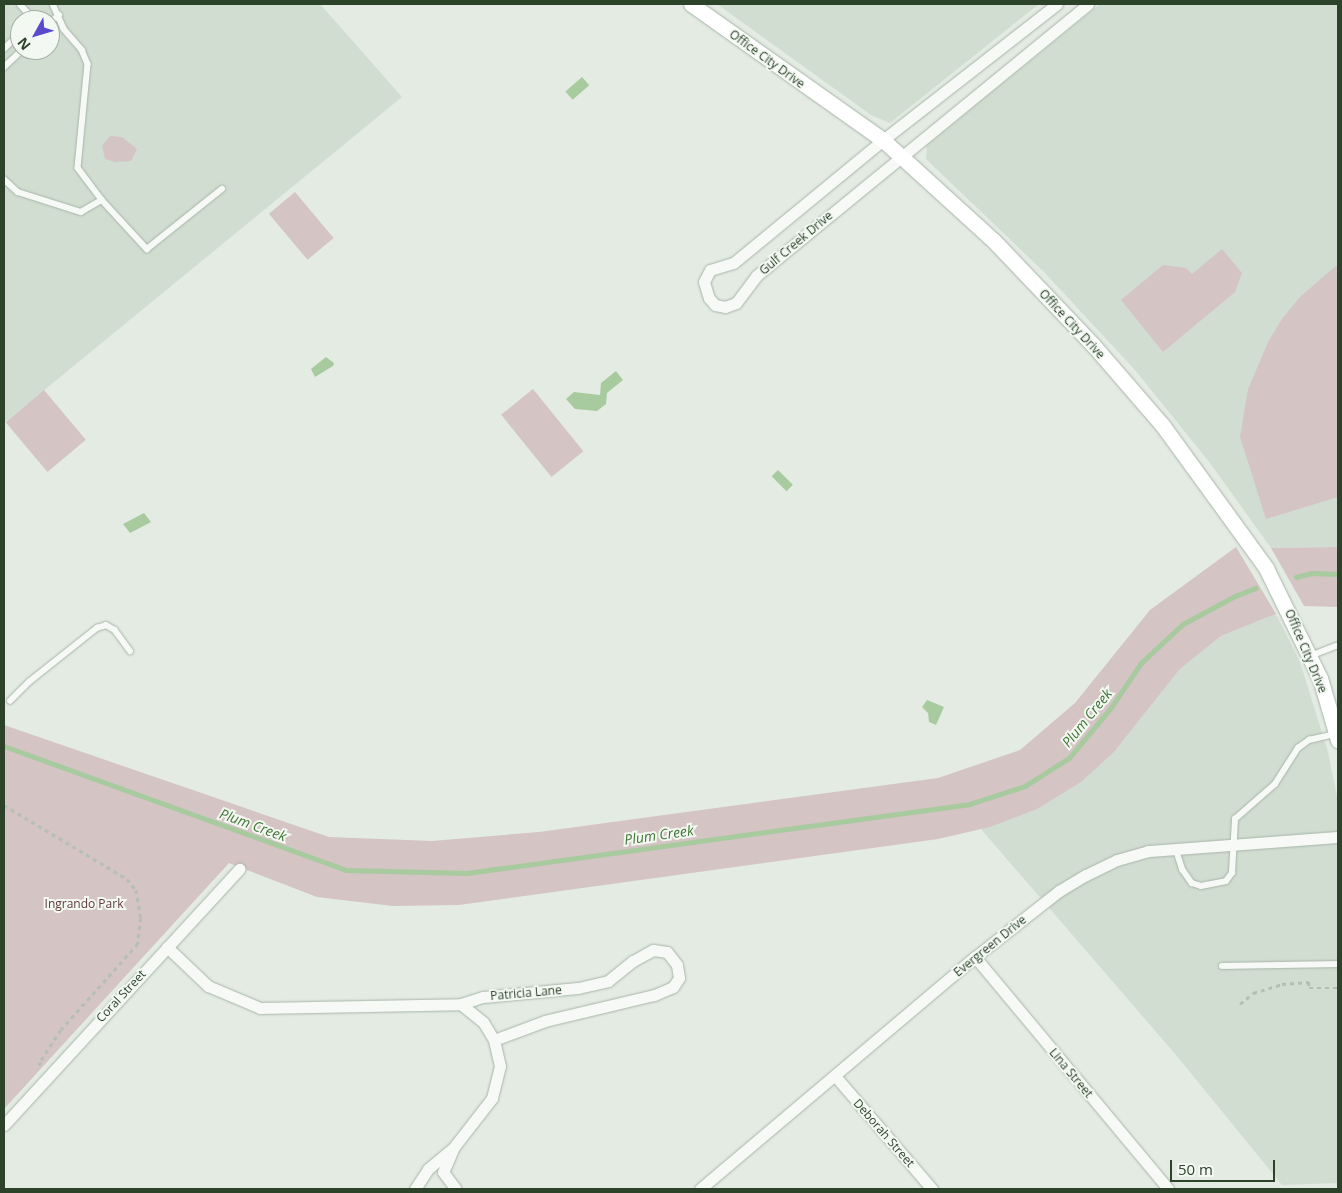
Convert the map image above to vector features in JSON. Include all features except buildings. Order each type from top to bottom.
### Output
[{"type":"street","name":"Office City Drive","points":[[691,4],[883,140],[1006,254],[1078,328],[1163,426],[1266,568],[1310,656],[1338,737]]},
{"type":"street","name":"Gulf Creek Drive","points":[[1057,4],[883,140],[733,263],[706,274],[704,282],[709,298],[715,305],[725,307],[736,302],[756,276],[1088,4]]},
{"type":"street","name":"Evergreen Drive","points":[[700,1189],[836,1077],[975,957],[1059,891],[1086,874],[1117,860],[1176,847],[1338,836]]},
{"type":"street","name":"Coral Street","points":[[4,1125],[239,869]]},
{"type":"street","name":"Patricia Lane","points":[[167,947],[208,986],[260,1008],[462,1004],[483,997],[578,988],[608,981],[633,961],[653,950],[667,952],[677,964],[679,978],[673,987],[654,995],[545,1021],[494,1040]]},
{"type":"street","name":"Lina Street","points":[[975,957],[1168,1189]]},
{"type":"street","points":[[415,1189],[428,1169],[454,1147],[492,1098],[500,1066],[494,1040],[482,1022],[462,1004]]},
{"type":"street","name":"Deborah Street","points":[[836,1077],[932,1189]]},
{"type":"street","points":[[454,1147],[443,1172],[456,1189]]},
{"type":"lane","points":[[60,17],[64,28],[82,50],[88,64],[78,168],[102,200],[148,249],[222,188]]},
{"type":"lane","points":[[4,179],[18,192],[81,212],[102,200]]},
{"type":"lane","points":[[10,701],[29,682],[97,628],[106,625],[115,630],[130,651]]},
{"type":"lane","points":[[1310,656],[1338,645]]},
{"type":"lane","points":[[1176,847],[1188,879],[1201,886],[1226,881],[1232,873],[1232,843],[1235,819],[1275,784],[1298,748],[1308,740],[1338,737]]},
{"type":"lane","points":[[1222,966],[1338,964]]},
{"type":"path","points":[[4,805],[127,879],[136,890],[141,918],[138,944],[83,1003],[40,1062],[41,1084]]},
{"type":"path","points":[[1240,1004],[1252,993],[1282,984],[1309,982],[1309,988],[1338,988]]},
{"type":"shaded area","points":[[4,4],[320,4],[402,97],[4,423]]},
{"type":"shaded area","points":[[717,4],[1039,4],[890,123],[871,115]]},
{"type":"shaded area","points":[[1100,4],[1338,4],[1338,547],[1271,548],[1210,463],[1135,370],[1044,272],[926,159],[927,145]]},
{"type":"shaded area","points":[[582,77],[589,85],[573,100],[565,91]]},
{"type":"shaded area","points":[[326,357],[334,363],[333,366],[315,377],[311,369]]},
{"type":"shaded area","points":[[616,371],[623,380],[607,393],[606,404],[597,411],[575,409],[566,399],[574,392],[600,395],[601,383]]},
{"type":"shaded area","points":[[778,470],[793,485],[786,491],[772,476]]},
{"type":"shaded area","points":[[144,513],[151,522],[130,533],[123,524]]},
{"type":"shaded area","points":[[1276,614],[1300,662],[1328,752],[1338,801],[1338,1183],[1282,1185],[1176,1055],[981,829],[1114,752],[1180,669],[1221,636]]},
{"type":"shaded area","points":[[927,700],[944,707],[936,725],[929,722],[928,713],[922,707]]},
{"type":"green space","points":[[110,136],[122,137],[137,149],[131,161],[115,162],[105,159],[102,146]]},
{"type":"green space","points":[[295,192],[334,238],[308,260],[269,214]]},
{"type":"green space","points":[[1222,249],[1242,273],[1235,292],[1163,352],[1121,300],[1163,265],[1186,268],[1192,274]]},
{"type":"green space","points":[[1338,264],[1338,497],[1266,519],[1240,437],[1248,389],[1269,340],[1282,319],[1300,297]]},
{"type":"green space","points":[[533,389],[583,451],[551,477],[501,415]]},
{"type":"green space","points":[[44,390],[86,440],[47,472],[6,422]]},
{"type":"green space","name":"Ingrando Park","points":[[1236,547],[1276,614],[1221,636],[1180,669],[1114,752],[1081,782],[1037,809],[990,827],[938,839],[459,905],[393,906],[317,897],[229,863],[4,1109],[4,725],[329,837],[432,841],[539,832],[938,778],[1020,750],[1075,703],[1150,610]]},
{"type":"green space","points":[[1338,547],[1338,607],[1304,606],[1271,548]]},
{"type":"waterway","name":"Plum Creek","points":[[1296,577],[1312,573],[1338,574]]},
{"type":"waterway","name":"Plum Creek","points":[[4,746],[346,870],[467,873],[970,804],[1025,786],[1069,758],[1110,709],[1141,663],[1183,624],[1235,596],[1256,588]]}]
